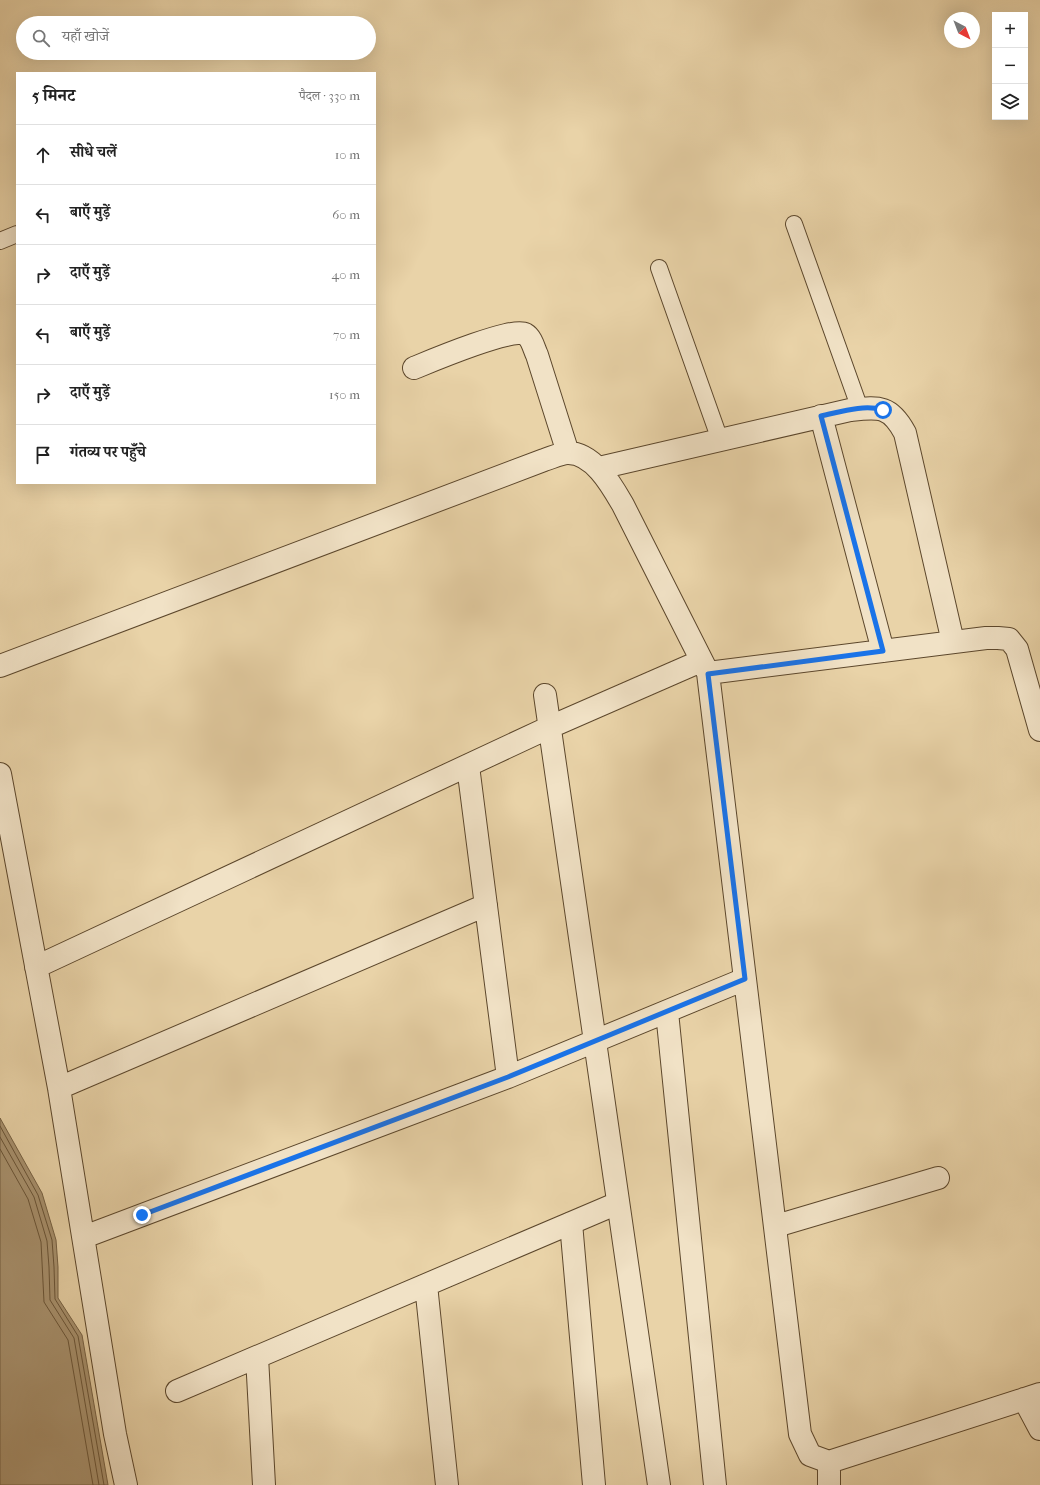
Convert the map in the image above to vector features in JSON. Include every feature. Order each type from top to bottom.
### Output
[{"type":"street","points":[[414,368],[492,339],[516,333],[525,334],[531,340],[537,355],[568,453]]},
{"type":"street","points":[[599,468],[821,416],[860,409],[875,408],[891,413],[899,421],[905,433],[953,642]]},
{"type":"street","points":[[821,416],[883,651]]},
{"type":"street","points":[[0,666],[544,460],[568,453],[582,456],[599,468],[610,482],[623,505],[704,667],[776,1226],[800,1434],[810,1454],[829,1462],[1032,1397],[1040,1429]]},
{"type":"street","points":[[36,967],[550,727],[704,667],[883,651],[986,638],[1009,640],[1017,649],[1040,730]]},
{"type":"street","points":[[545,695],[659,1485]]},
{"type":"street","points":[[468,766],[508,1077]]},
{"type":"street","points":[[0,774],[59,1088],[115,1434],[126,1485]]},
{"type":"street","points":[[59,1088],[486,905]]},
{"type":"street","points":[[84,1237],[508,1077],[745,979]]},
{"type":"street","points":[[667,1012],[715,1485]]},
{"type":"street","points":[[776,1226],[938,1178]]},
{"type":"street","points":[[177,1391],[618,1202]]},
{"type":"street","points":[[571,1223],[594,1485]]},
{"type":"street","points":[[426,1285],[447,1485]]},
{"type":"street","points":[[256,1357],[264,1485]]},
{"type":"street","points":[[829,1462],[829,1485]]},
{"type":"lane","points":[[794,224],[860,409]]},
{"type":"lane","points":[[0,241],[16,234]]},
{"type":"lane","points":[[659,268],[720,440]]},
{"type":"water","points":[[0,1118],[42,1193],[56,1240],[58,1298],[82,1335],[108,1485],[0,1485]]},
{"type":"route","points":[[142,1215],[508,1077],[745,979],[708,674],[883,651],[821,416],[860,409],[875,408],[883,410]]}]
